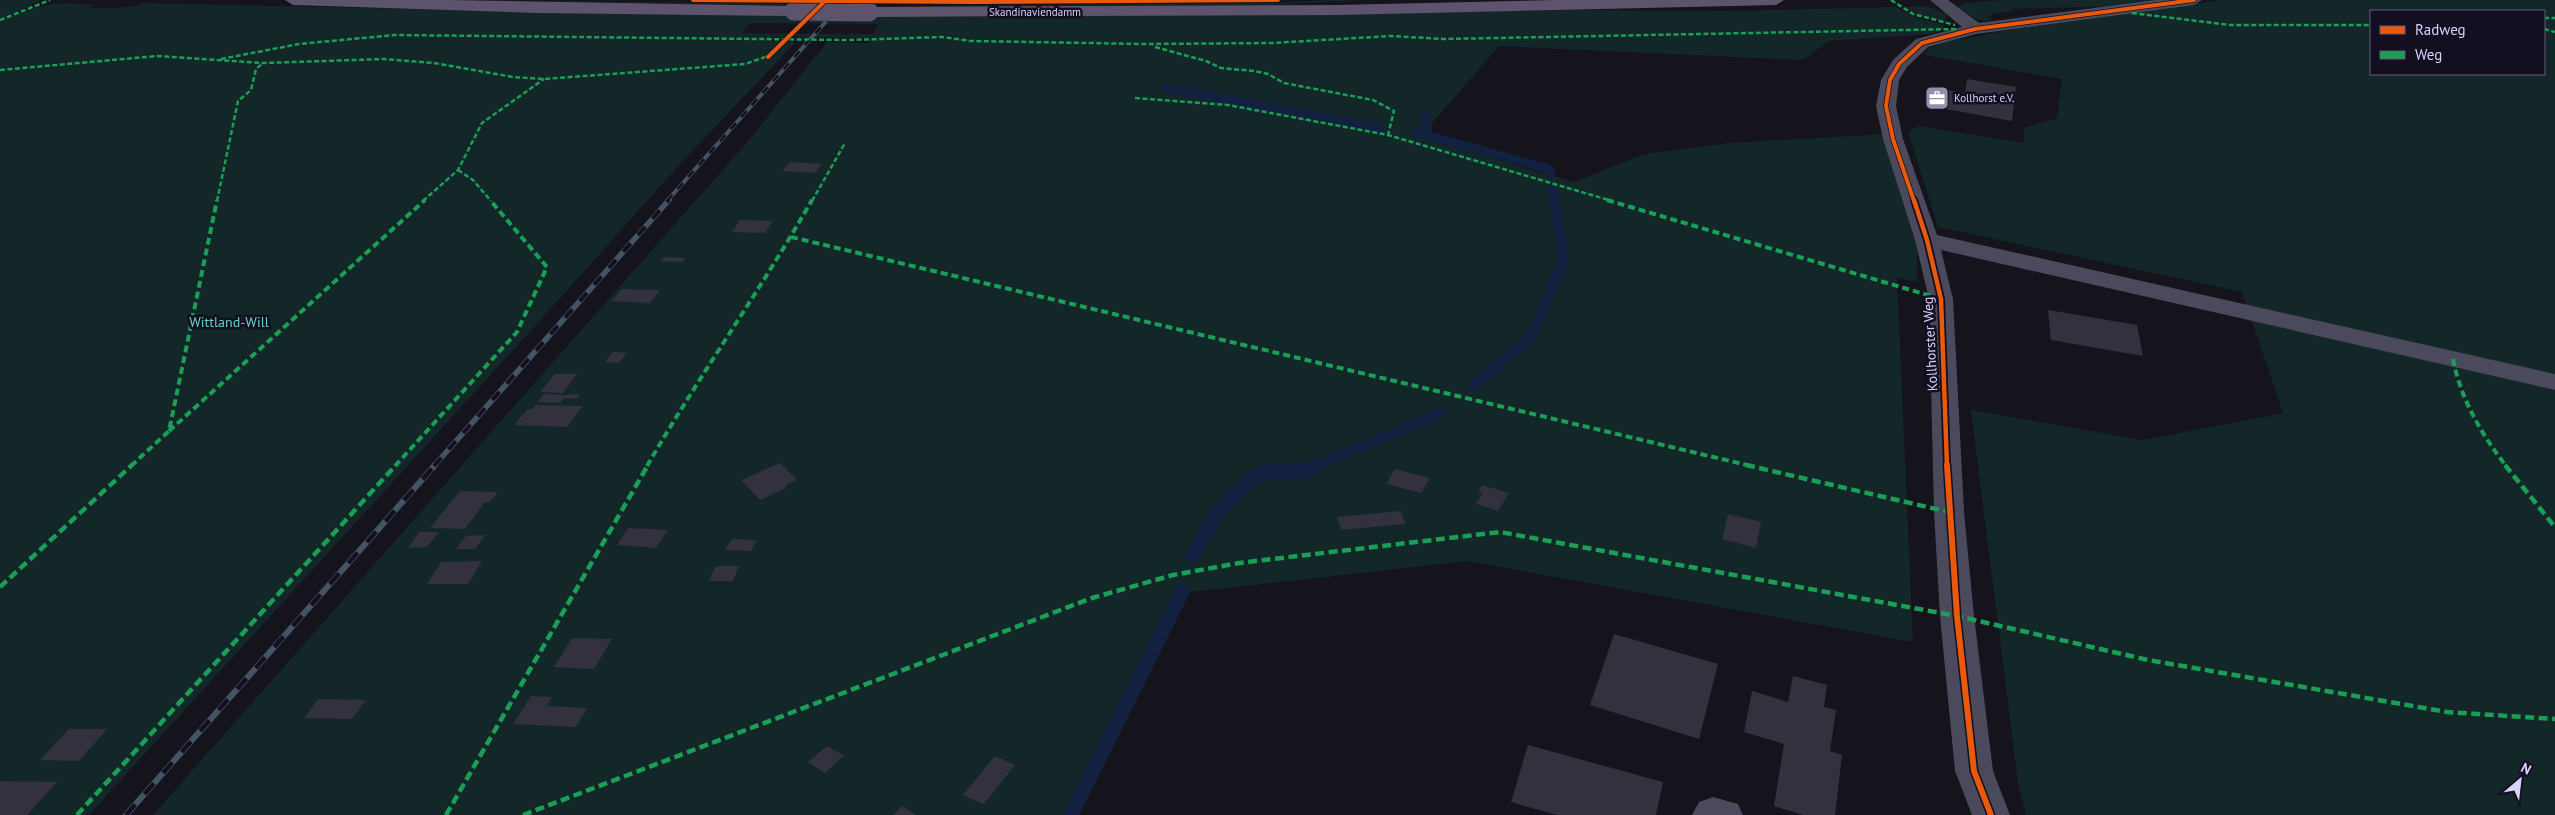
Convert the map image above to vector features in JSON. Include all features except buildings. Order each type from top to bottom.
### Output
[{"type":"main road","name":"Skandinaviendamm","points":[[293,0],[538,8],[870,12],[1346,10],[1776,0]]},
{"type":"street","points":[[1938,0],[1975,29]]},
{"type":"street","name":"Kollhorster Weg","points":[[1990,815],[1974,771],[1957,616],[1949,512],[1941,299],[1927,240],[1893,138],[1886,106],[1890,80],[1899,64],[1922,43],[1975,29],[2194,0]]},
{"type":"street","points":[[1927,240],[2555,382]]},
{"type":"street","points":[[1711,815],[1713,813],[1724,815]]},
{"type":"green space","name":"Wittland-Will","points":[[0,0],[42,0],[3,18],[8,18],[41,6],[59,3],[95,5],[89,8],[126,7],[144,3],[597,13],[987,17],[1580,10],[1725,11],[1895,7],[1917,18],[1945,25],[1941,31],[1932,34],[1829,41],[1803,60],[1499,46],[1420,137],[1574,182],[1644,154],[1729,143],[1885,134],[1917,232],[1917,282],[1897,277],[1913,642],[1468,561],[1182,593],[1071,815],[153,815],[750,139],[827,42],[868,43],[871,38],[774,37],[771,41],[796,42],[681,163],[527,335],[89,815],[0,815]],"holes":[[[750,23],[879,24],[873,34],[742,33]]]},
{"type":"green space","points":[[485,0],[813,4],[811,6]]},
{"type":"green space","points":[[1359,0],[1269,5],[857,6],[1268,3]]},
{"type":"green space","points":[[2003,0],[2176,0],[2123,6],[2009,9],[2012,12],[1995,13],[1988,17],[1993,20],[1988,21],[1974,18],[1958,7],[1963,3]]},
{"type":"green space","points":[[2221,0],[2555,0],[2555,815],[2026,815],[2018,783],[1971,410],[2143,440],[2283,413],[2242,292],[1938,227],[1908,132],[1919,126],[2024,143],[2024,128],[2057,118],[2062,79],[1925,55],[1929,48],[1947,42],[2020,28]]},
{"type":"green space","points":[[1927,6],[1946,14],[1946,22],[1922,16],[1903,7]]},
{"type":"waterway","points":[[1166,88],[1379,128]]},
{"type":"waterway","points":[[1425,114],[1428,135]]},
{"type":"waterway","points":[[1415,132],[1549,169],[1551,175]]},
{"type":"waterway","points":[[1552,188],[1554,201]]},
{"type":"waterway","points":[[1474,386],[1531,337],[1564,259],[1554,200]]},
{"type":"waterway","points":[[1316,466],[1443,412]]},
{"type":"waterway","points":[[1193,555],[1220,509],[1243,486],[1262,472],[1304,471],[1318,465]]},
{"type":"waterway","points":[[1071,815],[1182,592]]},
{"type":"railway","points":[[667,201],[845,0]]},
{"type":"railway","points":[[434,466],[669,200]]},
{"type":"railway","points":[[126,815],[435,465]]},
{"type":"marked path","points":[[0,20],[50,0]]},
{"type":"marked path","points":[[1891,0],[1913,14],[1955,25]]},
{"type":"marked path","points":[[2132,13],[2230,25],[2370,25]]},
{"type":"marked path","points":[[2545,18],[2555,18]]},
{"type":"marked path","points":[[221,59],[299,44],[395,35],[850,40],[942,37],[971,41],[1145,44],[1273,43],[1390,36],[1444,39],[1956,29]]},
{"type":"marked path","points":[[2545,29],[2555,32]]},
{"type":"marked path","points":[[1155,47],[1206,61],[1221,68],[1254,71],[1268,74],[1284,83],[1373,100],[1394,111],[1388,135]]},
{"type":"marked path","points":[[0,70],[157,56],[263,63],[383,59],[434,63],[513,77],[544,79],[745,64],[771,55]]},
{"type":"marked path","points":[[0,587],[169,431],[238,101],[251,90],[256,69],[263,63]]},
{"type":"marked path","points":[[169,431],[458,170],[482,123],[544,79]]},
{"type":"marked path","points":[[1135,98],[1228,105],[1388,135],[1941,299]]},
{"type":"marked path","points":[[446,815],[685,400],[791,237],[845,143]]},
{"type":"marked path","points":[[77,815],[517,332],[547,267],[473,180],[458,170]]},
{"type":"marked path","points":[[791,237],[1497,407],[1949,512]]},
{"type":"marked path","points":[[2453,359],[2457,382],[2478,426],[2508,469],[2555,527]]},
{"type":"marked path","points":[[523,815],[1092,598],[1173,575],[1239,563],[1500,532],[1957,616],[2148,660],[2447,712],[2555,719]]},
{"type":"cycle path","points":[[693,0],[973,2],[1278,0]]},
{"type":"cycle path","points":[[768,57],[826,0]]},
{"type":"cycle path","points":[[1991,815],[1974,771],[1957,616],[1949,512],[1941,299],[1927,240],[1893,139],[1886,106],[1890,80],[1899,64],[1922,43],[1975,29],[2194,0]]},
{"type":"place","name":"Kollhorst e.V.","points":[[1937,98]]}]
